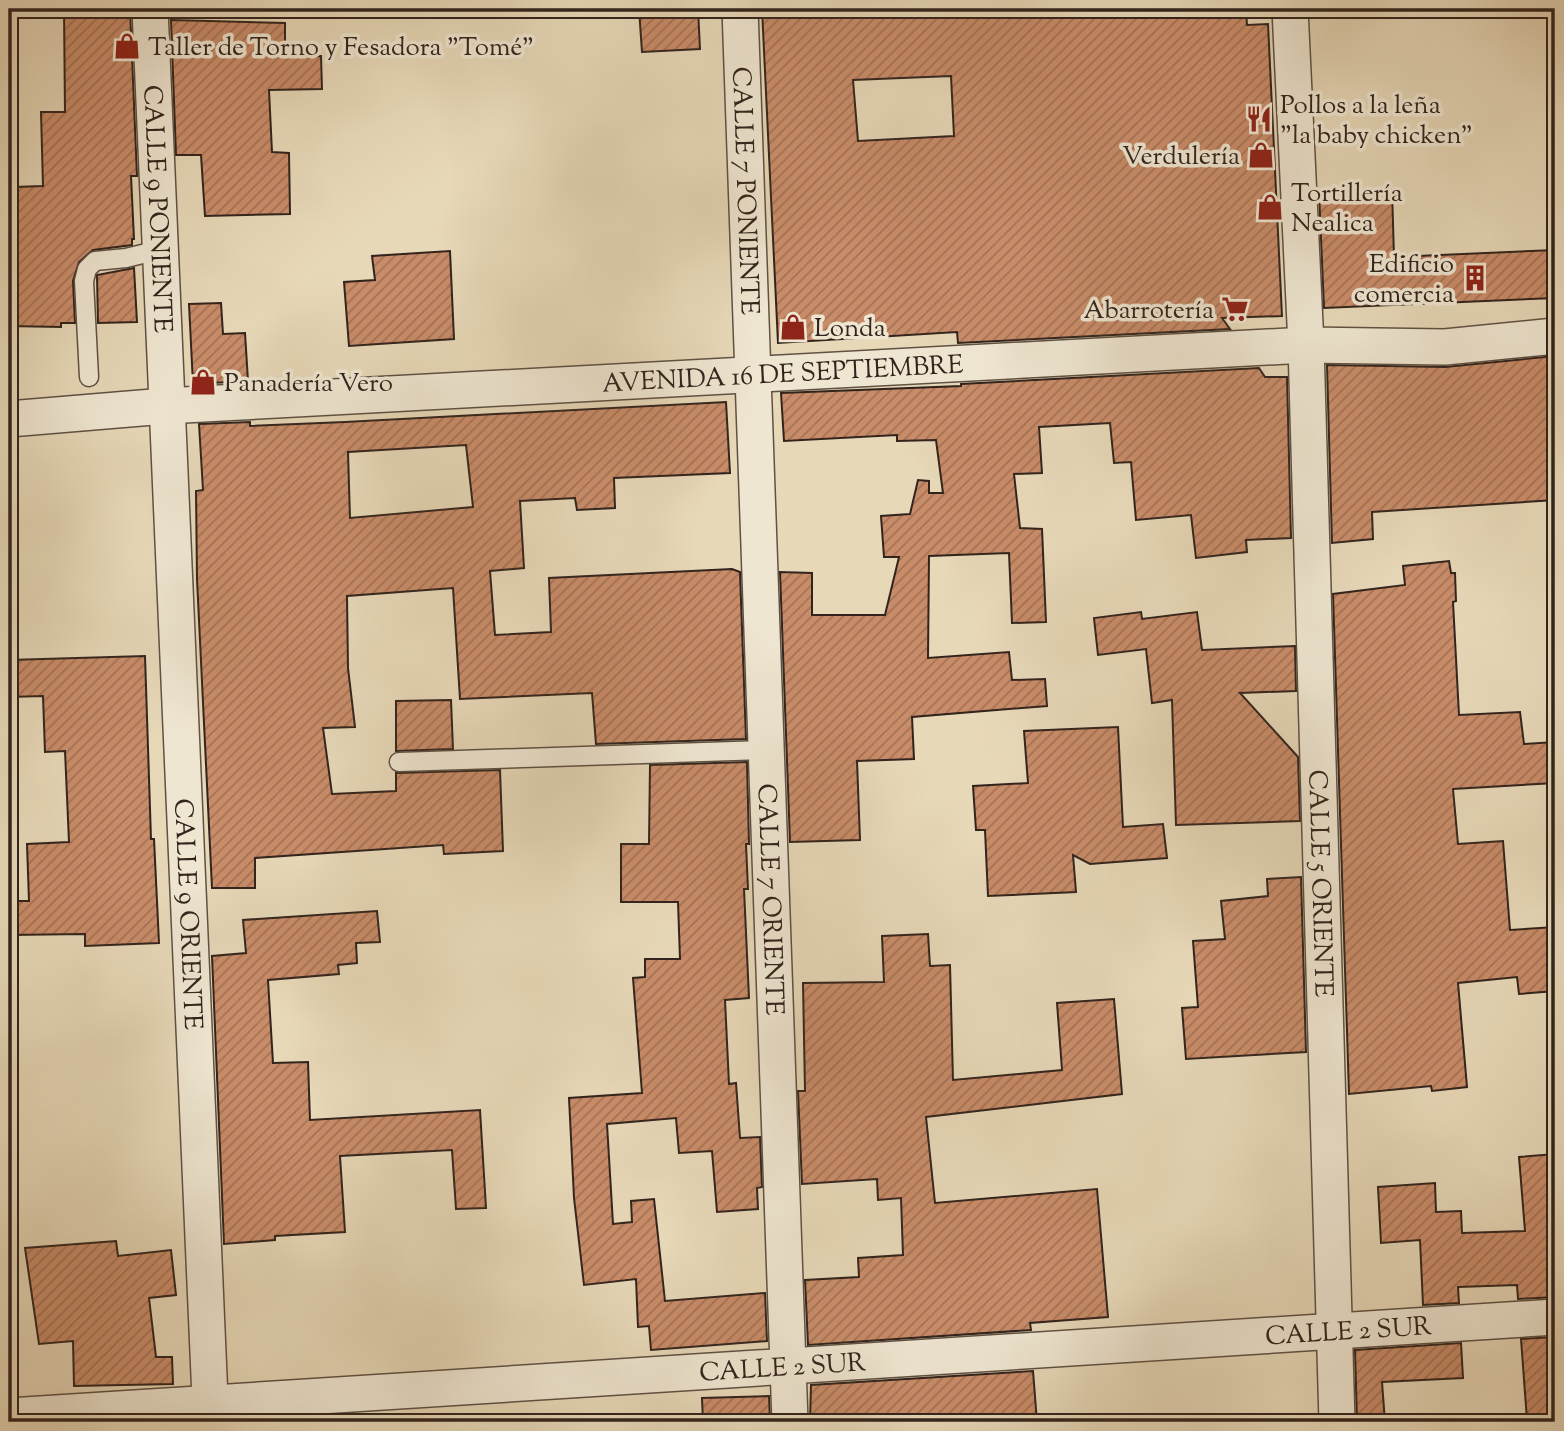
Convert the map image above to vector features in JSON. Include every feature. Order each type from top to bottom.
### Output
[{"type":"street","name":"CALLE 9 PONIENTE","points":[[150,9],[165,406]]},
{"type":"street","name":"CALLE 7 PONIENTE","points":[[740,9],[752,374]]},
{"type":"street","name":"CALLE 5 ORIENTE","points":[[1290,9],[1306,345],[1337,1422]]},
{"type":"street","name":"AVENIDA 16 DE SEPTIEMBRE","points":[[9,419],[165,406],[752,374],[1306,345],[1445,347],[1555,336]]},
{"type":"street","name":"CALLE 7 ORIENTE","points":[[752,374],[790,1422]]},
{"type":"street","name":"CALLE 9 ORIENTE","points":[[165,406],[211,1413]]},
{"type":"street","name":"CALLE 2 SUR","points":[[9,1416],[211,1413],[788,1368],[1555,1318]]},
{"type":"lane","points":[[89,377],[84,281],[87,269],[95,261],[126,258],[159,250]]},
{"type":"lane","points":[[399,762],[766,750]]},
{"type":"building","points":[[64,9],[130,9],[137,176],[131,176],[134,239],[132,245],[93,250],[79,262],[73,281],[75,323],[61,323],[61,327],[9,326],[9,192],[15,192],[15,187],[43,186],[41,112],[65,112]]},
{"type":"building","points":[[639,9],[698,9],[700,49],[642,52]]},
{"type":"building","points":[[762,9],[1246,9],[1247,25],[1268,24],[1282,316],[1222,318],[1230,329],[958,343],[957,332],[778,343]],"holes":[[[951,76],[954,136],[858,141],[853,80]]]},
{"type":"building","points":[[171,20],[285,23],[285,57],[321,56],[322,89],[269,90],[272,152],[289,153],[290,214],[205,216],[201,155],[176,155]]},
{"type":"building","points":[[1392,189],[1394,257],[1555,250],[1555,298],[1324,308],[1319,192]]},
{"type":"building","points":[[450,251],[454,339],[349,346],[344,282],[375,280],[372,256]]},
{"type":"building","points":[[134,268],[137,322],[98,323],[97,275]]},
{"type":"building","points":[[221,303],[223,334],[245,333],[248,381],[193,384],[189,304]]},
{"type":"building","points":[[1555,356],[1555,500],[1372,512],[1373,539],[1332,543],[1327,365],[1445,367]]},
{"type":"building","points":[[1259,368],[1265,377],[1287,377],[1291,538],[1246,540],[1247,552],[1196,558],[1191,515],[1136,520],[1131,462],[1114,463],[1110,423],[1039,427],[1042,473],[1014,474],[1020,528],[1042,529],[1046,622],[1012,623],[1009,553],[929,556],[928,658],[1009,652],[1012,680],[1045,679],[1047,706],[912,717],[914,759],[857,761],[860,840],[790,842],[780,572],[812,573],[812,615],[885,615],[899,557],[884,557],[881,516],[910,514],[918,480],[929,481],[929,493],[943,493],[936,440],[897,441],[897,435],[784,441],[781,393],[961,386]]},
{"type":"building","points":[[726,402],[730,473],[614,478],[615,508],[577,510],[575,498],[520,501],[524,568],[490,571],[495,635],[551,632],[549,578],[732,569],[740,572],[746,739],[596,744],[592,693],[460,699],[453,588],[347,596],[348,668],[355,727],[323,728],[332,794],[396,791],[396,773],[500,770],[503,851],[444,854],[443,845],[255,858],[255,888],[212,888],[197,579],[196,491],[203,490],[199,424],[250,422],[250,426]],"holes":[[[466,445],[473,507],[350,518],[348,452]]]},
{"type":"building","points":[[1449,561],[1451,573],[1455,573],[1456,601],[1453,602],[1459,715],[1520,712],[1524,744],[1555,742],[1555,783],[1453,789],[1458,844],[1503,841],[1510,930],[1555,927],[1555,991],[1519,994],[1517,977],[1458,983],[1467,1087],[1432,1091],[1431,1086],[1349,1094],[1333,594],[1405,585],[1403,566]]},
{"type":"building","points":[[1141,612],[1142,619],[1197,612],[1202,650],[1295,646],[1296,691],[1240,693],[1298,757],[1300,821],[1176,825],[1172,700],[1152,703],[1146,649],[1098,655],[1094,618]]},
{"type":"building","points":[[145,656],[151,839],[154,839],[159,943],[85,946],[85,934],[9,935],[9,901],[29,901],[27,844],[69,842],[65,751],[45,752],[43,696],[9,697],[9,660]]},
{"type":"building","points":[[451,700],[453,749],[396,751],[396,701]]},
{"type":"building","points":[[1118,727],[1123,827],[1163,824],[1167,858],[1090,864],[1073,855],[1076,892],[988,896],[985,830],[976,830],[973,786],[1028,783],[1024,731]]},
{"type":"building","points":[[747,762],[748,889],[744,889],[749,998],[725,1000],[729,1084],[736,1083],[740,1138],[760,1137],[762,1187],[757,1188],[758,1209],[717,1212],[712,1151],[679,1153],[676,1118],[607,1124],[613,1224],[632,1222],[631,1201],[654,1199],[665,1301],[765,1293],[767,1341],[651,1350],[649,1326],[638,1327],[636,1279],[584,1285],[574,1198],[569,1098],[642,1093],[633,978],[645,977],[645,959],[680,959],[678,902],[621,902],[621,844],[649,844],[650,765]]},
{"type":"building","points":[[1301,877],[1306,1052],[1186,1059],[1182,1008],[1198,1007],[1193,941],[1225,939],[1221,901],[1268,896],[1267,879]]},
{"type":"building","points":[[377,911],[380,942],[356,943],[357,963],[338,965],[339,974],[268,980],[273,1063],[308,1062],[310,1120],[480,1110],[486,1208],[456,1209],[452,1150],[340,1156],[345,1232],[275,1236],[275,1240],[224,1244],[212,956],[246,953],[243,920]]},
{"type":"building","points":[[928,934],[930,966],[950,965],[953,1080],[1062,1070],[1057,1003],[1114,999],[1122,1094],[926,1117],[935,1203],[1097,1189],[1108,1317],[1030,1323],[1031,1330],[808,1345],[805,1280],[859,1277],[858,1258],[903,1255],[901,1198],[878,1200],[877,1179],[802,1184],[798,1091],[805,1091],[803,983],[884,982],[882,936]]},
{"type":"building","points":[[1555,1154],[1555,1297],[1518,1299],[1517,1285],[1458,1287],[1459,1303],[1423,1305],[1420,1240],[1381,1243],[1378,1187],[1435,1183],[1436,1212],[1461,1211],[1462,1233],[1525,1231],[1519,1157]]},
{"type":"building","points":[[116,1241],[118,1256],[171,1250],[176,1295],[149,1298],[156,1357],[172,1357],[173,1384],[74,1386],[73,1341],[39,1344],[25,1248]]},
{"type":"building","points":[[1555,1337],[1555,1419],[1527,1420],[1521,1339]]},
{"type":"building","points":[[1461,1343],[1463,1378],[1382,1382],[1385,1422],[1357,1422],[1355,1350]]},
{"type":"building","points":[[1033,1371],[1037,1422],[810,1422],[811,1385]]},
{"type":"building","points":[[769,1396],[770,1422],[703,1422],[702,1398]]},
{"type":"place","name":"Taller de Torno y Fesadora \"Tomé\"","points":[[127,46]]},
{"type":"place","name":"Pollos a la leña \"la baby chicken\"","points":[[1259,119]]},
{"type":"place","name":"Verdulería","points":[[1261,155]]},
{"type":"place","name":"Tortillería Nealica","points":[[1270,207]]},
{"type":"place","name":"Edificio comercia","points":[[1475,278]]},
{"type":"place","name":"Abarrotería","points":[[1235,309]]},
{"type":"place","name":"Londa","points":[[793,327]]},
{"type":"place","name":"Panadería Vero","points":[[203,382]]}]
